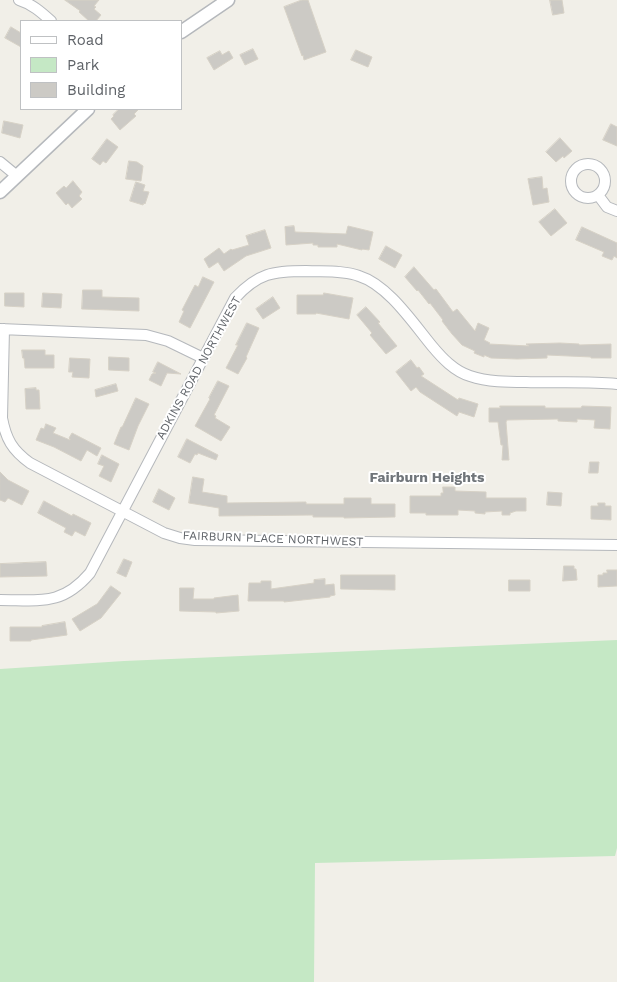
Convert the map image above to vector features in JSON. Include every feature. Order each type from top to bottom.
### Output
[{"type":"street","points":[[20,0],[39,10],[50,20]]},
{"type":"street","points":[[182,31],[228,0]]},
{"type":"street","points":[[0,192],[87,110]]},
{"type":"street","points":[[0,162],[17,176]]},
{"type":"street","points":[[598,195],[608,206],[617,211]]},
{"type":"street","name":"ADKINS ROAD NORTHWEST","points":[[0,600],[43,600],[56,598],[69,593],[81,584],[90,573],[235,298],[245,287],[258,278],[271,273],[286,271],[338,272],[359,276],[374,283],[387,292],[442,358],[454,369],[469,376],[495,382],[617,384]]},
{"type":"street","points":[[2,329],[146,335],[168,341],[203,358]]},
{"type":"street","name":"FAIRBURN PLACE NORTHWEST","points":[[2,329],[2,418],[5,432],[12,445],[30,463],[164,533],[195,540],[617,545]]},
{"type":"green space","points":[[617,640],[617,848],[615,856],[315,863],[314,982],[0,982],[0,669],[124,661]]},
{"type":"building","points":[[65,0],[99,0],[94,6],[96,7],[94,9],[101,15],[97,20],[88,20],[80,11]]},
{"type":"building","points":[[302,0],[308,0],[326,52],[304,60],[284,7]]},
{"type":"building","points":[[550,0],[562,0],[564,13],[553,15]]},
{"type":"building","points":[[11,27],[20,32],[20,46],[5,38]]},
{"type":"building","points":[[253,49],[258,59],[245,65],[240,55]]},
{"type":"building","points":[[356,50],[372,57],[368,67],[351,60]]},
{"type":"building","points":[[220,51],[222,55],[229,51],[233,58],[214,70],[207,58]]},
{"type":"building","points":[[118,110],[138,110],[134,114],[136,116],[120,130],[111,119]]},
{"type":"building","points":[[4,121],[23,125],[20,138],[2,133]]},
{"type":"building","points":[[611,124],[617,127],[617,146],[603,140]]},
{"type":"building","points":[[560,138],[572,151],[556,162],[546,152]]},
{"type":"building","points":[[107,139],[118,147],[106,163],[103,161],[100,165],[92,159]]},
{"type":"building","points":[[129,161],[137,162],[143,166],[141,181],[126,179]]},
{"type":"building","points":[[542,177],[543,189],[547,188],[549,202],[533,205],[528,179]]},
{"type":"building","points":[[73,181],[82,192],[79,196],[82,199],[72,208],[68,203],[66,205],[56,193],[64,186],[66,188]]},
{"type":"building","points":[[136,182],[145,185],[143,191],[149,192],[143,205],[130,201]]},
{"type":"building","points":[[555,209],[567,223],[551,236],[539,222]]},
{"type":"building","points":[[294,226],[295,232],[346,234],[348,226],[373,232],[369,250],[337,244],[337,247],[318,247],[318,245],[313,245],[313,243],[286,245],[285,227]]},
{"type":"building","points":[[582,227],[617,243],[617,258],[614,256],[612,260],[602,256],[604,252],[576,240]]},
{"type":"building","points":[[265,230],[271,248],[246,256],[224,271],[218,262],[209,268],[204,259],[219,248],[224,254],[231,249],[249,245],[246,236]]},
{"type":"building","points":[[386,246],[402,255],[395,268],[379,259]]},
{"type":"building","points":[[414,267],[434,290],[436,289],[453,312],[457,309],[475,331],[478,323],[489,328],[484,340],[489,344],[529,346],[526,344],[611,344],[611,358],[547,355],[547,358],[517,359],[491,358],[474,353],[475,351],[462,345],[452,334],[430,303],[405,277]]},
{"type":"building","points":[[203,277],[214,282],[190,328],[179,322],[184,311],[182,310],[195,285],[198,287]]},
{"type":"building","points":[[83,290],[102,290],[102,297],[139,298],[139,311],[82,309]]},
{"type":"building","points":[[5,293],[24,293],[24,307],[5,306]]},
{"type":"building","points":[[43,293],[62,294],[61,308],[42,307]]},
{"type":"building","points":[[324,293],[353,298],[349,319],[316,313],[297,314],[297,295],[323,295]]},
{"type":"building","points":[[273,297],[280,308],[263,319],[256,309]]},
{"type":"building","points":[[366,307],[380,322],[378,323],[397,346],[386,354],[370,335],[372,333],[357,315]]},
{"type":"building","points":[[247,323],[259,328],[247,358],[238,374],[226,368]]},
{"type":"building","points":[[22,350],[45,350],[45,355],[54,355],[54,368],[25,368]]},
{"type":"building","points":[[109,357],[129,358],[129,371],[109,370]]},
{"type":"building","points":[[70,358],[90,359],[89,378],[72,377],[73,372],[69,372]]},
{"type":"building","points":[[411,360],[424,374],[421,376],[458,400],[459,398],[478,404],[474,417],[459,412],[457,416],[420,392],[416,387],[411,391],[396,372]]},
{"type":"building","points":[[158,362],[181,374],[167,373],[161,386],[149,380],[152,374],[156,373],[153,372]]},
{"type":"building","points":[[218,381],[229,386],[214,415],[216,416],[215,418],[230,427],[221,441],[195,426]]},
{"type":"building","points":[[116,384],[118,391],[96,397],[95,390]]},
{"type":"building","points":[[36,388],[36,390],[39,390],[40,409],[26,409],[25,389]]},
{"type":"building","points":[[136,398],[149,404],[129,450],[114,444]]},
{"type":"building","points":[[500,406],[545,406],[545,408],[611,407],[610,429],[594,428],[595,420],[577,419],[577,422],[558,421],[558,419],[507,420],[509,460],[502,460],[503,445],[501,445],[498,422],[489,422],[489,408],[500,408]]},
{"type":"building","points":[[46,424],[56,428],[53,433],[70,440],[69,438],[72,433],[101,448],[97,456],[87,450],[81,461],[36,440],[41,428],[44,429]]},
{"type":"building","points":[[187,439],[218,455],[216,460],[198,453],[197,455],[195,454],[190,463],[178,457]]},
{"type":"building","points":[[102,455],[119,464],[111,482],[99,476],[104,466],[98,464]]},
{"type":"building","points":[[590,462],[599,462],[598,473],[589,473]]},
{"type":"building","points":[[0,472],[8,480],[29,491],[22,505],[8,498],[5,502],[0,500]]},
{"type":"building","points":[[193,477],[204,479],[202,492],[227,496],[227,503],[306,502],[306,504],[344,504],[344,498],[371,498],[371,504],[395,504],[395,517],[344,518],[313,517],[313,515],[219,516],[219,508],[189,503]]},
{"type":"building","points":[[443,487],[455,487],[455,491],[486,492],[486,498],[526,498],[526,511],[516,511],[510,513],[510,515],[502,515],[502,511],[485,512],[485,514],[475,513],[475,511],[458,510],[458,515],[410,513],[410,496],[441,496]]},
{"type":"building","points":[[159,489],[175,498],[169,510],[153,502]]},
{"type":"building","points":[[548,492],[562,493],[561,506],[547,505]]},
{"type":"building","points":[[44,501],[72,516],[73,514],[91,523],[85,536],[75,531],[72,536],[64,532],[66,528],[38,513]]},
{"type":"building","points":[[598,503],[605,503],[605,506],[611,506],[611,520],[591,519],[591,506],[598,506]]},
{"type":"building","points":[[124,559],[132,562],[126,577],[117,573]]},
{"type":"building","points":[[46,562],[47,576],[0,577],[0,564]]},
{"type":"building","points":[[564,566],[574,566],[577,580],[563,581]]},
{"type":"building","points":[[607,570],[617,570],[617,586],[598,587],[598,575],[607,573]]},
{"type":"building","points":[[341,575],[395,575],[395,590],[341,589]]},
{"type":"building","points":[[325,579],[325,585],[334,584],[335,595],[284,602],[248,601],[249,583],[271,581],[271,589],[314,583],[314,580]]},
{"type":"building","points":[[509,580],[530,580],[530,591],[509,591]]},
{"type":"building","points":[[111,586],[121,593],[101,618],[80,631],[72,619],[97,604]]},
{"type":"building","points":[[180,588],[194,588],[193,599],[214,599],[238,595],[239,611],[216,613],[180,611]]},
{"type":"building","points":[[65,622],[67,635],[31,641],[10,641],[10,627],[42,627]]},
{"type":"district","name":"Fairburn Heights","points":[[427,478]]}]
